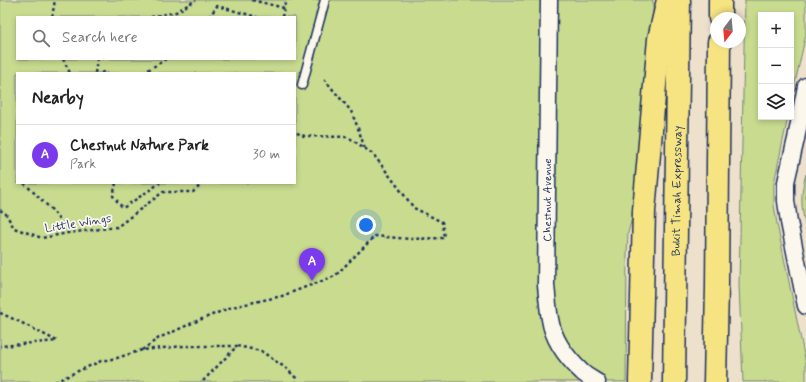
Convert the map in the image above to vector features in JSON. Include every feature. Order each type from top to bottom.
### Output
[{"type":"highway","points":[[640,372],[644,211],[659,39],[668,0]]},
{"type":"highway","name":"Bukit Timah Expressway","points":[[674,382],[679,0]]},
{"type":"highway","points":[[720,0],[720,12]]},
{"type":"highway","points":[[715,382],[719,48]]},
{"type":"street","name":"Chestnut Avenue","points":[[549,0],[546,285],[550,319],[558,343],[565,353],[582,373],[597,382]]},
{"type":"street","points":[[806,86],[796,140],[786,182],[786,201],[789,222],[806,306]]},
{"type":"lane","points":[[302,85],[325,0]]},
{"type":"path","points":[[52,16],[55,0]]},
{"type":"path","points":[[155,16],[176,12],[196,0]]},
{"type":"path","points":[[252,0],[284,8]]},
{"type":"path","points":[[282,16],[286,0]]},
{"type":"path","points":[[210,16],[217,6],[253,16]]},
{"type":"path","points":[[64,60],[70,72]]},
{"type":"path","points":[[95,72],[97,60]]},
{"type":"path","points":[[145,72],[164,60]]},
{"type":"path","points":[[324,79],[351,111],[365,149]]},
{"type":"path","points":[[142,350],[160,338],[232,307],[282,296],[335,276],[375,236],[410,239],[444,238],[442,222],[414,208],[373,154],[348,137],[304,136],[296,132]]},
{"type":"path","points":[[25,184],[53,210],[68,233]]},
{"type":"path","name":"Little Wings","points":[[116,184],[113,196],[123,208],[159,184]]},
{"type":"path","name":"Little Wings","points":[[0,210],[6,214],[14,228],[42,238],[117,226],[163,192],[193,192],[202,184]]},
{"type":"path","points":[[0,313],[57,341],[0,346]]},
{"type":"path","points":[[55,382],[101,361],[117,358],[142,350],[184,346],[237,346],[261,351],[288,369],[296,378],[296,382]]},
{"type":"path","points":[[202,382],[237,346]]},
{"type":"green space","points":[[0,0],[653,0],[654,135],[628,233],[626,382],[0,382]]},
{"type":"green space","points":[[745,0],[806,0],[806,34],[794,88],[794,12],[758,12],[758,120],[787,120],[774,183],[774,205],[806,364],[806,382],[743,382],[739,285],[744,48],[746,48],[746,12],[745,12]]},
{"type":"green space","points":[[806,174],[806,228],[802,201]]},
{"type":"place","name":"Chestnut Nature Park","points":[[312,281]]}]
